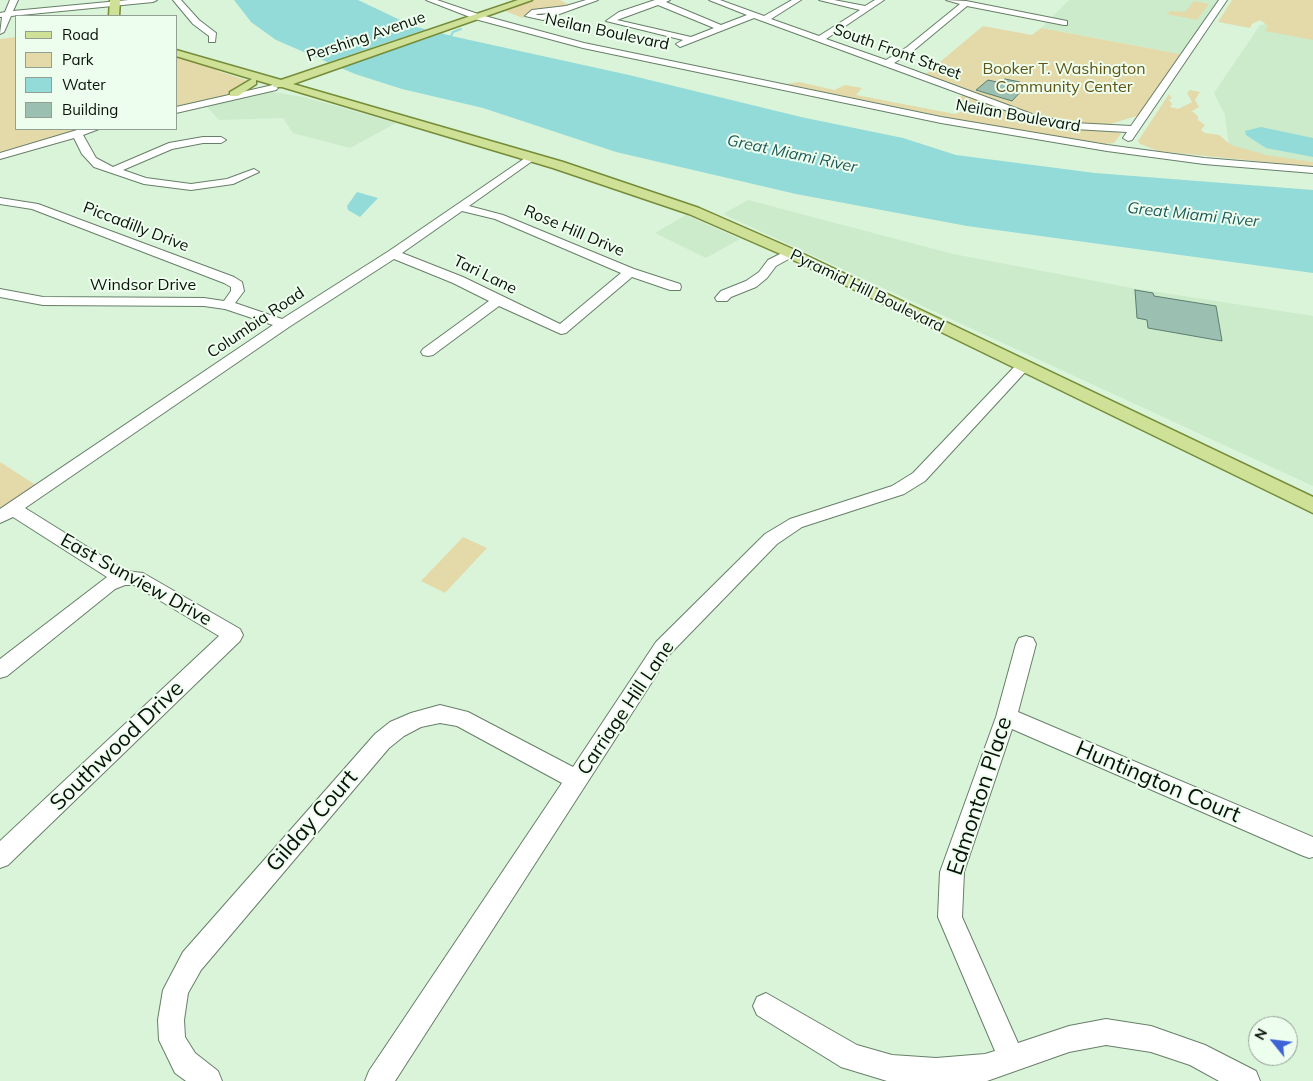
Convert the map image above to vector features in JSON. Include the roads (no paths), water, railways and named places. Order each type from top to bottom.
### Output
[{"type":"main road","name":"Pershing Avenue","points":[[273,86],[295,75],[319,70],[458,25],[526,0]]},
{"type":"main road","points":[[114,2],[114,15]]},
{"type":"main road","points":[[178,53],[273,86]]},
{"type":"main road","points":[[193,58],[254,71],[295,75],[302,85],[315,94]]},
{"type":"main road","points":[[214,65],[218,71],[252,82],[273,86]]},
{"type":"main road","points":[[234,94],[252,82]]},
{"type":"main road","name":"Pyramid Hill Boulevard","points":[[273,86],[315,94],[531,157],[660,198],[790,253],[1313,506]]},
{"type":"main road","name":"Pyramid Hill Boulevard","points":[[273,86],[346,110],[403,120]]},
{"type":"street","points":[[0,32],[4,15],[14,0]]},
{"type":"street","points":[[4,15],[114,2],[153,0]]},
{"type":"street","points":[[177,0],[196,22],[213,35],[212,40]]},
{"type":"street","name":"Neilan Boulevard","points":[[430,0],[451,8],[721,72],[917,115],[1107,148],[1125,145],[1159,155],[1313,170]]},
{"type":"street","name":"Neilan Boulevard","points":[[443,0],[512,27],[605,50],[721,72]]},
{"type":"street","points":[[569,4],[581,4],[594,0]]},
{"type":"street","name":"South Front Street","points":[[713,0],[1038,119],[1064,125],[1133,129]]},
{"type":"street","points":[[765,19],[797,0]]},
{"type":"street","points":[[822,0],[867,9]]},
{"type":"street","points":[[820,39],[880,0]]},
{"type":"street","points":[[950,0],[1064,22]]},
{"type":"street","points":[[1125,145],[1143,114],[1223,0]]},
{"type":"street","points":[[690,39],[613,23],[611,20],[662,1],[722,28]]},
{"type":"street","points":[[887,64],[910,49],[966,3]]},
{"type":"street","points":[[451,8],[459,17],[458,25],[486,24],[512,27]]},
{"type":"street","points":[[678,46],[690,39],[754,15]]},
{"type":"street","points":[[178,108],[273,86]]},
{"type":"street","points":[[178,109],[273,86]]},
{"type":"street","points":[[1102,127],[1143,114]]},
{"type":"street","points":[[1133,129],[1139,145],[1159,155]]},
{"type":"street","points":[[0,156],[90,130]]},
{"type":"street","points":[[77,133],[86,154],[92,160],[144,181],[191,186],[229,182],[254,172]]},
{"type":"street","points":[[114,170],[170,146],[203,140],[221,140]]},
{"type":"street","name":"Columbia Road","points":[[6,513],[284,324],[393,254],[531,157]]},
{"type":"street","name":"Piccadilly Drive","points":[[0,201],[34,206],[229,280],[236,285],[238,291],[227,305]]},
{"type":"street","name":"Rose Hill Drive","points":[[460,207],[499,216],[630,272],[675,288]]},
{"type":"street","points":[[722,298],[726,294],[750,284],[763,275],[772,263],[790,253]]},
{"type":"street","name":"Tari Lane","points":[[393,254],[458,280],[561,330],[630,272]]},
{"type":"street","name":"Windsor Drive","points":[[0,293],[43,301],[204,302],[227,305],[284,324]]},
{"type":"street","points":[[428,352],[498,301]]},
{"type":"street","name":"Carriage Hill Lane","points":[[379,1081],[663,648],[770,539],[796,523],[898,490],[918,477],[1023,366]]},
{"type":"street","name":"East Sunview Drive","points":[[6,513],[123,578],[137,578],[233,635]]},
{"type":"street","points":[[0,670],[109,584],[123,578]]},
{"type":"street","name":"Southwood Drive","points":[[0,857],[233,635]]},
{"type":"street","name":"Edmonton Place","points":[[1010,1058],[950,917],[952,872],[1006,717],[1026,644]]},
{"type":"street","name":"Gilday Court","points":[[208,1081],[185,1063],[172,1040],[170,1020],[176,990],[192,961],[382,741],[397,729],[418,719],[440,714],[461,718],[577,780]]},
{"type":"street","name":"Huntington Court","points":[[1006,717],[1309,847]]},
{"type":"street","points":[[766,1006],[850,1057],[892,1069],[936,1072],[985,1068],[1068,1039],[1106,1032],[1151,1039],[1196,1054],[1246,1081]]},
{"type":"water","name":"Great Miami River","points":[[234,0],[358,0],[413,26],[629,75],[801,117],[903,138],[956,155],[1095,173],[1313,190],[1313,273],[967,226],[796,194],[616,152],[483,108],[402,89],[355,74],[276,40],[251,22]]},
{"type":"water","points":[[1261,127],[1313,138],[1313,157],[1266,148],[1246,135],[1245,131]]},
{"type":"water","points":[[357,192],[378,198],[360,217],[348,210],[347,206]]},
{"type":"waterway","points":[[449,40],[453,32],[461,29]]},
{"type":"park label","name":"Booker T. Washington Community Center","points":[[1064,78]]}]
